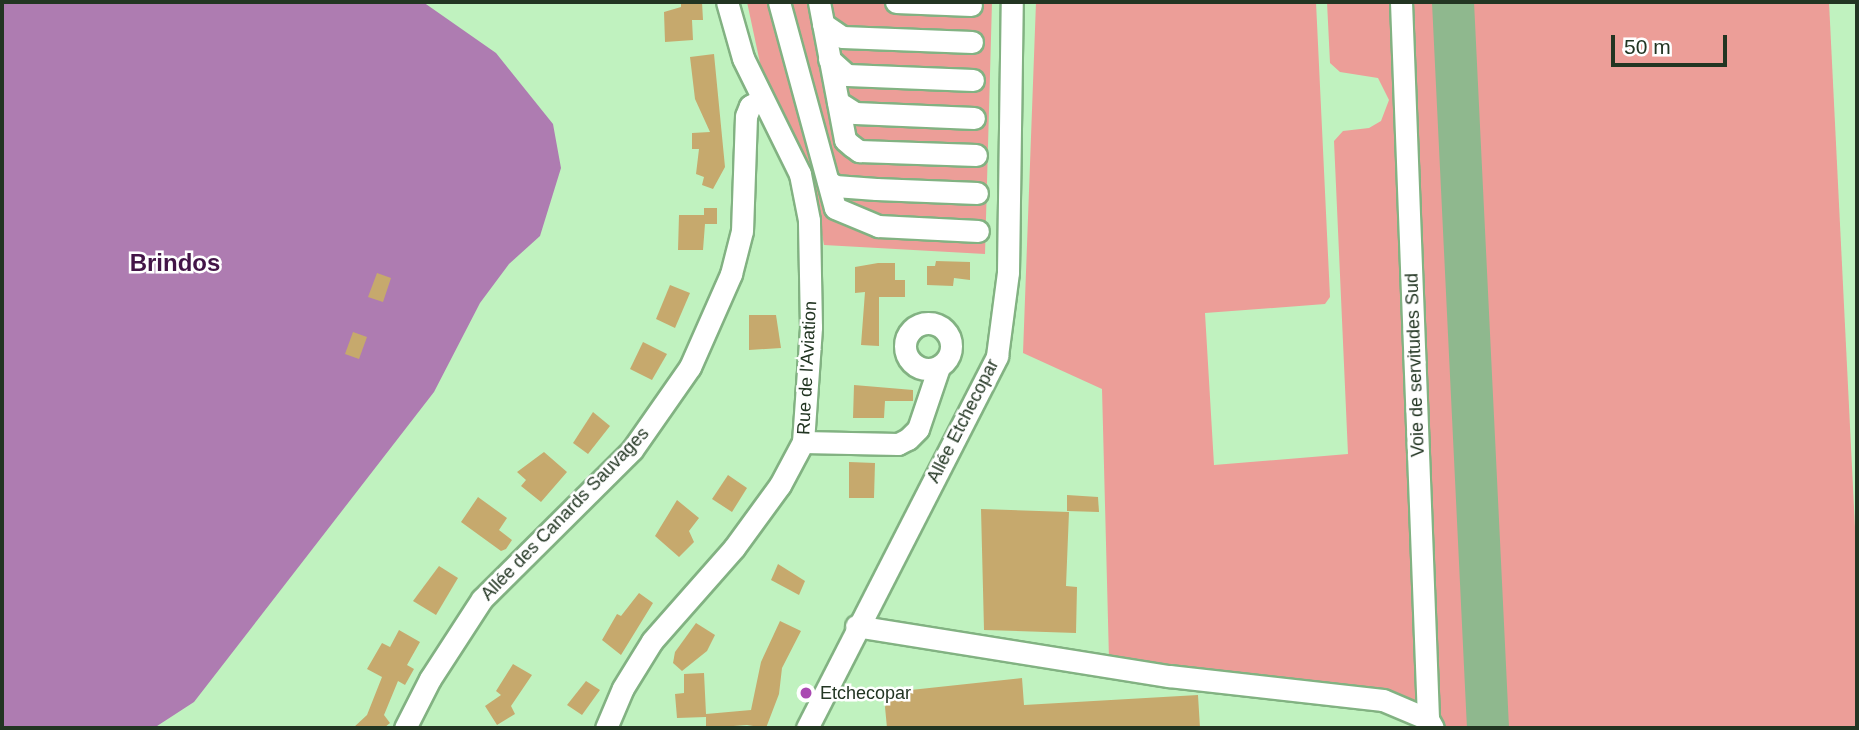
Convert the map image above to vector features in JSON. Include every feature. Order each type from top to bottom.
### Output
[{"type":"street","name":"Rue de l'Aviation","points":[[606,728],[623,688],[652,641],[734,548],[780,485],[803,442],[811,327],[809,220],[800,174],[743,58],[727,2]]},
{"type":"street","points":[[779,2],[835,208],[849,218],[878,226],[978,231]]},
{"type":"street","points":[[819,2],[845,140],[859,151],[976,155]]},
{"type":"street","points":[[896,2],[971,5]]},
{"type":"street","name":"Allée Etchecopar","points":[[807,728],[856,626],[997,356],[1008,272],[1012,2]]},
{"type":"street","name":"Voie de servitudes Sud","points":[[1401,2],[1430,724]]},
{"type":"street","points":[[823,24],[842,37],[972,42]]},
{"type":"street","points":[[829,58],[847,75],[973,80]]},
{"type":"street","name":"Allée des Canards Sauvages","points":[[405,728],[430,678],[482,599],[632,450],[690,367],[731,274],[742,231],[746,116],[750,106],[762,99]]},
{"type":"street","points":[[838,102],[855,113],[975,118]]},
{"type":"street","points":[[828,181],[835,186],[977,193]]},
{"type":"street","points":[[803,442],[898,444],[908,439],[918,429],[939,367]]},
{"type":"street","points":[[856,626],[1170,676],[1383,699],[1430,724]]},
{"type":"shaded area","points":[[2,2],[423,2],[496,53],[553,124],[561,168],[540,236],[509,264],[480,303],[434,392],[194,702],[154,728],[2,728]]},
{"type":"shaded area","points":[[747,2],[992,2],[985,254],[824,245],[810,170],[763,77]]},
{"type":"shaded area","points":[[1036,2],[1316,2],[1330,297],[1325,304],[1205,313],[1214,465],[1348,454],[1334,141],[1343,131],[1369,128],[1381,121],[1389,100],[1378,78],[1340,72],[1330,63],[1327,2],[1397,2],[1424,696],[1415,705],[1109,659],[1102,389],[1023,353]]},
{"type":"shaded area","points":[[1405,2],[1445,2],[1480,728],[1437,728]]},
{"type":"shaded area","points":[[1461,2],[1829,2],[1857,568],[1857,728],[1496,728]]},
{"type":"building","points":[[681,2],[702,2],[703,20],[692,20],[693,40],[665,42],[664,12],[681,7]]},
{"type":"building","points":[[714,54],[725,167],[713,189],[702,185],[704,177],[696,174],[699,149],[692,149],[692,133],[710,132],[695,99],[690,57]]},
{"type":"building","points":[[704,208],[717,208],[717,224],[705,224],[703,250],[678,250],[679,215],[704,215]]},
{"type":"building","points":[[936,261],[970,262],[970,280],[954,278],[953,286],[927,285],[927,266],[935,266]]},
{"type":"building","points":[[895,263],[895,280],[905,280],[905,297],[879,297],[879,346],[861,345],[865,292],[855,293],[855,267]]},
{"type":"building","points":[[377,273],[391,278],[383,302],[368,297]]},
{"type":"building","points":[[670,285],[690,293],[675,328],[656,319]]},
{"type":"building","points":[[749,315],[776,315],[781,348],[749,350]]},
{"type":"building","points":[[353,332],[367,337],[359,359],[345,354]]},
{"type":"building","points":[[643,342],[667,354],[652,380],[630,369]]},
{"type":"building","points":[[854,385],[913,390],[913,401],[885,401],[884,418],[853,418]]},
{"type":"building","points":[[593,412],[610,426],[588,454],[573,443]]},
{"type":"building","points":[[544,452],[567,472],[541,502],[521,486],[526,480],[517,472]]},
{"type":"building","points":[[849,462],[875,463],[874,498],[849,498]]},
{"type":"building","points":[[728,475],[747,488],[732,512],[712,499]]},
{"type":"building","points":[[1067,495],[1098,497],[1099,512],[1067,511]]},
{"type":"building","points":[[478,497],[507,518],[499,530],[512,540],[506,549],[501,551],[461,522]]},
{"type":"building","points":[[677,500],[699,518],[689,531],[694,542],[679,557],[655,536]]},
{"type":"building","points":[[981,509],[1069,512],[1066,586],[1077,587],[1076,633],[984,630]]},
{"type":"building","points":[[778,564],[805,581],[799,595],[771,580]]},
{"type":"building","points":[[439,566],[458,578],[436,615],[413,601]]},
{"type":"building","points":[[639,593],[653,603],[621,655],[602,640],[617,614],[621,616]]},
{"type":"building","points":[[780,621],[801,631],[782,668],[779,694],[766,728],[747,725],[706,728],[706,717],[677,718],[675,694],[684,693],[684,674],[704,673],[706,714],[751,710],[761,662]]},
{"type":"building","points":[[696,623],[715,635],[707,651],[682,671],[673,663],[675,652]]},
{"type":"building","points":[[399,630],[420,642],[407,665],[414,669],[405,685],[398,681],[384,715],[390,723],[384,728],[353,728],[367,715],[382,677],[367,669],[382,643],[390,647]]},
{"type":"building","points":[[513,664],[532,675],[511,706],[515,714],[497,725],[485,706],[501,695],[496,691]]},
{"type":"building","points":[[1022,678],[1024,705],[1198,695],[1200,728],[887,728],[885,707],[892,692]]},
{"type":"building","points":[[586,681],[600,690],[582,715],[567,705]]},
{"type":"taxiway","points":[[1453,2],[1488,728]]},
{"type":"place","name":"Etchecopar","points":[[806,693]]},
{"type":"district","name":"Brindos","points":[[175,263]]}]
